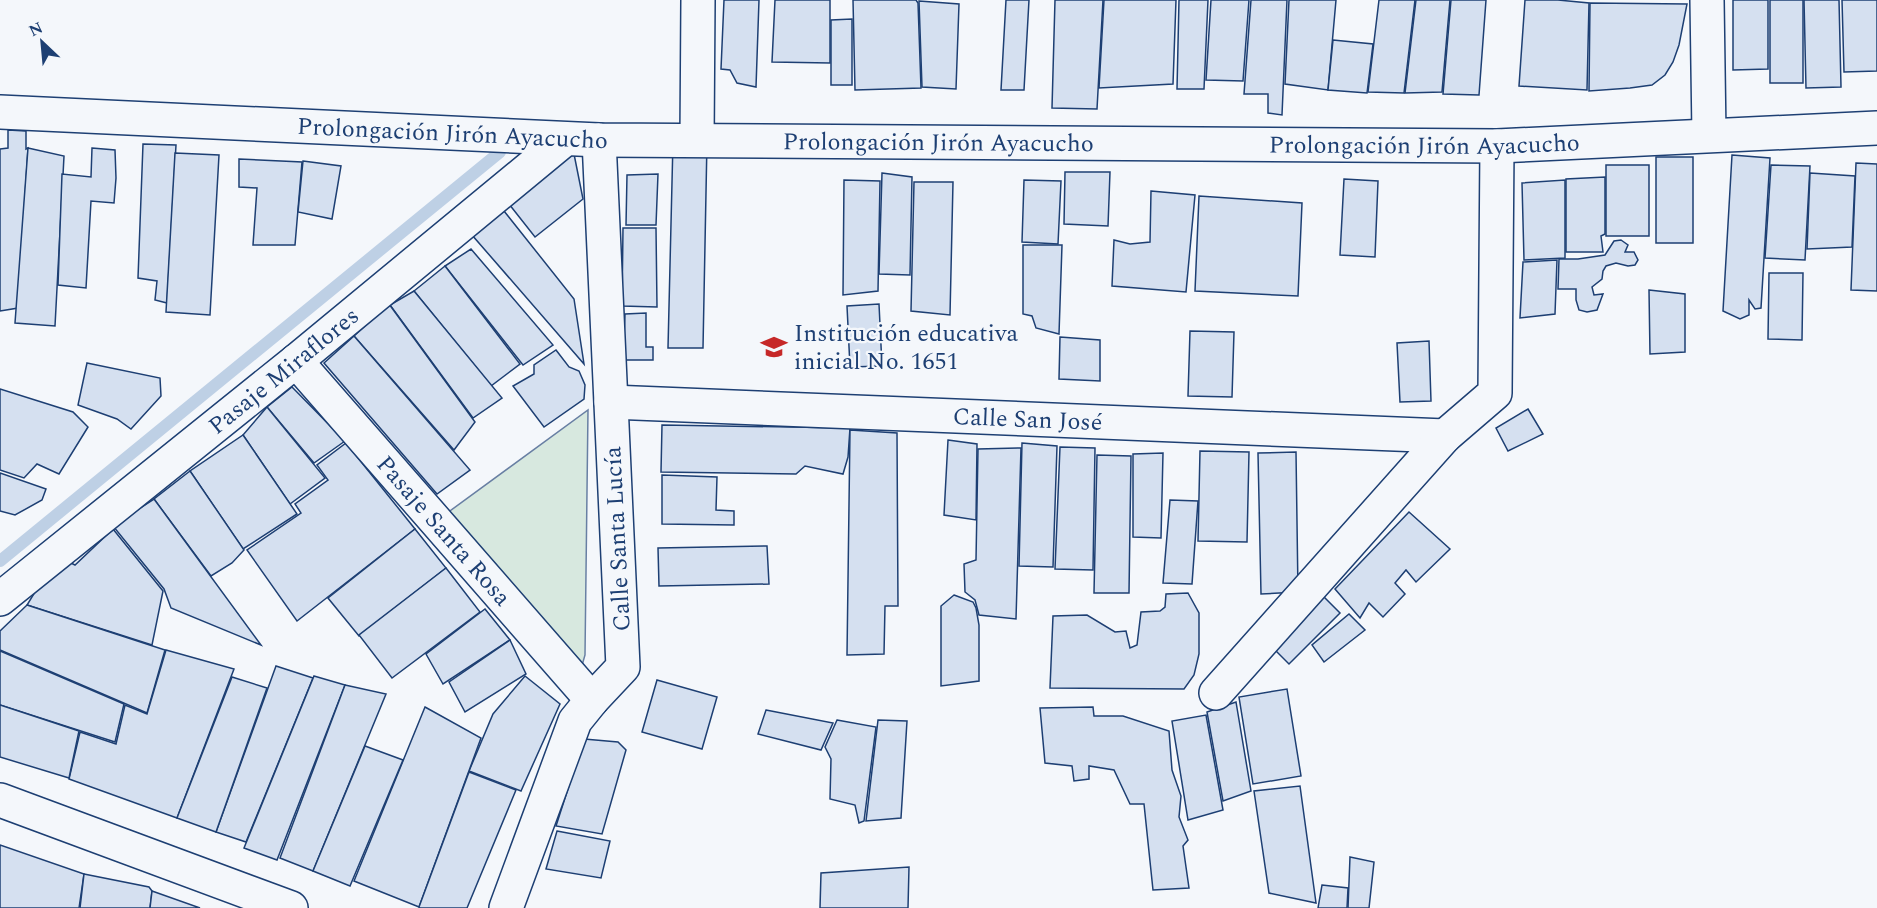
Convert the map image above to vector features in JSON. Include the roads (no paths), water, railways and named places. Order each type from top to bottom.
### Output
[{"type":"street","points":[[697,140],[698,0]]},
{"type":"street","points":[[1707,0],[1709,135]]},
{"type":"street","name":"Prolongación Jirón Ayacucho","points":[[0,112],[599,140],[1497,146],[1877,128]]},
{"type":"street","name":"Pasaje Miraflores","points":[[0,599],[296,361],[564,139]]},
{"type":"street","name":"Calle Santa Lucía","points":[[506,908],[575,721],[623,667],[599,140]]},
{"type":"street","points":[[1216,693],[1445,436],[1495,393],[1497,146]]},
{"type":"street","name":"Pasaje Santa Rosa","points":[[296,361],[592,700]]},
{"type":"street","name":"Calle San José","points":[[610,402],[1445,436]]},
{"type":"street","points":[[0,800],[291,908]]},
{"type":"waterway","points":[[0,561],[500,152]]},
{"type":"place","name":"Institución educativa inicial No. 1651","points":[[774,347]]}]
